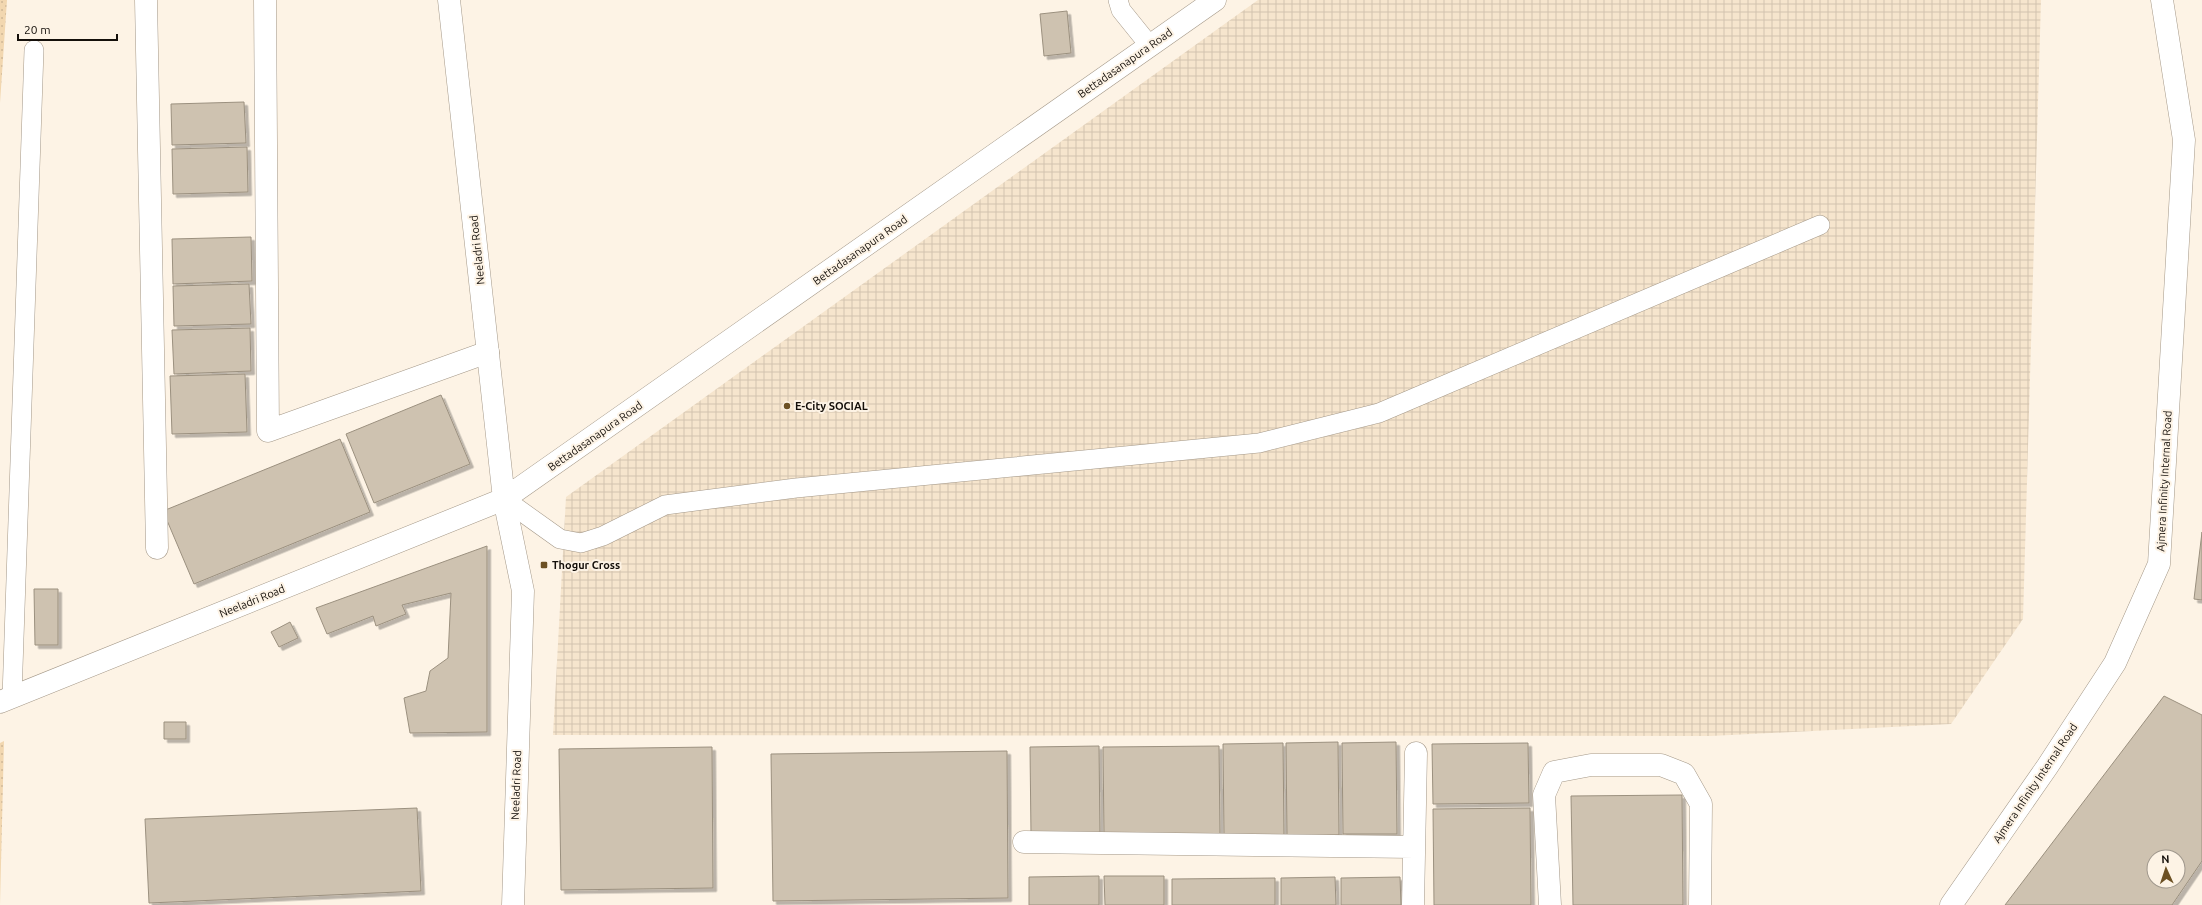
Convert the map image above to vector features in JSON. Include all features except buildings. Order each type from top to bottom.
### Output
[{"type":"street","points":[[146,0],[157,548]]},
{"type":"street","points":[[265,0],[268,431],[488,352]]},
{"type":"street","name":"Neeladri Road","points":[[449,0],[504,499],[523,591],[513,905]]},
{"type":"street","name":"Bettadasanapura Road","points":[[504,499],[1215,0]]},
{"type":"street","name":"Ajmera Infinity Internal Road","points":[[1951,905],[2047,767],[2115,663],[2159,564],[2184,140],[2162,0]]},
{"type":"street","name":"Neeladri Road","points":[[6,699],[504,499]]},
{"type":"street","points":[[1413,905],[1416,753]]},
{"type":"street","points":[[1550,905],[1544,795],[1554,772],[1591,764],[1661,765],[1684,774],[1701,804],[1700,905]]},
{"type":"street","points":[[1024,842],[1414,846]]},
{"type":"lane","points":[[1118,0],[1121,10],[1150,46]]},
{"type":"lane","points":[[6,699],[34,50]]},
{"type":"lane","points":[[504,499],[560,539],[581,543],[603,536],[665,504],[796,488],[1259,443],[1379,413],[1820,225]]},
{"type":"shaded area","points":[[0,0],[7,0],[0,103]]},
{"type":"shaded area","points":[[1258,0],[2041,0],[2023,619],[1951,724],[1711,736],[553,735],[566,497]]},
{"type":"shaded area","points":[[4,741],[0,905],[0,743]]},
{"type":"place","name":"E-City SOCIAL","points":[[787,406]]},
{"type":"place","name":"Thogur Cross","points":[[544,565]]}]
